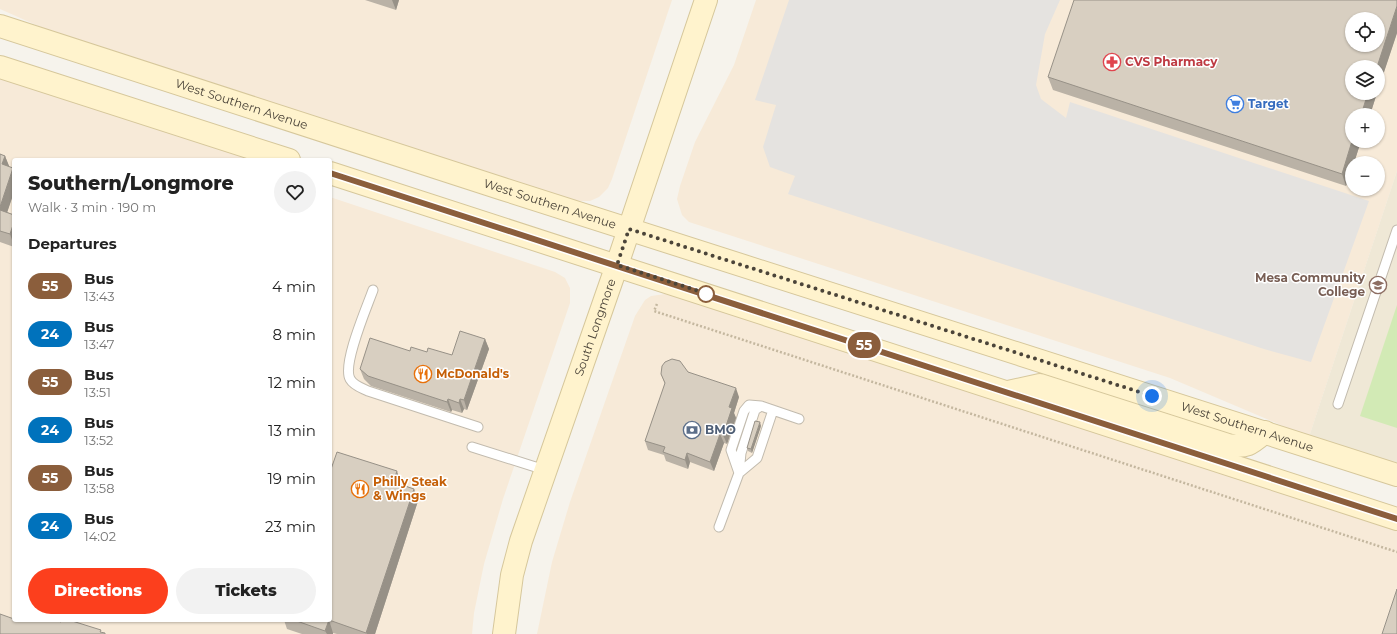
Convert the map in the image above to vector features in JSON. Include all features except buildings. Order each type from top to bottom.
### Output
[{"type":"main road","name":"South Longmore","points":[[504,634],[512,575],[521,541],[617,265],[706,0]]},
{"type":"main road","name":"West Southern Avenue","points":[[0,26],[1397,475]]},
{"type":"main road","points":[[0,67],[283,158]]},
{"type":"main road","points":[[332,174],[1397,519]]},
{"type":"main road","points":[[1008,392],[1040,385],[1228,445],[1242,447],[1254,442],[1265,432]]},
{"type":"lane","points":[[1338,404],[1397,230]]},
{"type":"lane","points":[[373,290],[352,350],[349,366],[350,379],[356,385],[368,391],[478,427]]},
{"type":"lane","points":[[720,527],[739,473],[741,453],[755,410],[761,406],[799,419]]},
{"type":"lane","points":[[739,473],[757,458],[773,410]]},
{"type":"lane","points":[[472,447],[545,470]]},
{"type":"path","points":[[657,304],[654,311],[662,314],[1397,552]]},
{"type":"shaded area","points":[[0,0],[672,0],[608,188],[599,197],[590,201],[575,201],[61,36],[0,9]]},
{"type":"shaded area","points":[[756,0],[1397,0],[1397,171],[1309,437],[1170,378],[689,222],[682,215],[677,199],[695,142],[734,65]]},
{"type":"shaded area","points":[[789,0],[1060,0],[1045,34],[1036,85],[1041,99],[1066,118],[1070,102],[1345,193],[1345,196],[1354,196],[1369,201],[1311,362],[1264,349],[788,194],[795,176],[770,167],[763,147],[776,105],[755,100]]},
{"type":"shaded area","points":[[0,78],[230,151],[245,158],[12,158],[12,622],[332,622],[332,198],[555,272],[565,278],[570,288],[570,303],[503,499],[484,564],[474,613],[472,634],[0,634]]},
{"type":"shaded area","name":"Mesa Community College","points":[[1397,171],[1397,465],[1309,437]]},
{"type":"shaded area","points":[[665,294],[682,297],[1397,531],[1397,604],[1387,634],[537,634],[552,562],[570,502],[635,316],[645,300],[651,296]]},
{"type":"green space","points":[[1397,305],[1397,428],[1360,416]]},
{"type":"bus line","name":"55","points":[[332,174],[1397,519]]},
{"type":"place","name":"CVS Pharmacy","points":[[1112,62]]},
{"type":"place","name":"Target","points":[[1235,104]]},
{"type":"place","name":"Mesa Community College","points":[[1378,285]]},
{"type":"place","name":"McDonald's","points":[[423,374]]},
{"type":"place","name":"BMO","points":[[692,430]]},
{"type":"place","name":"Philly Steak & Wings","points":[[360,489]]},
{"type":"route","points":[[706,294],[708,294],[617,265],[629,229],[1152,396]]}]
